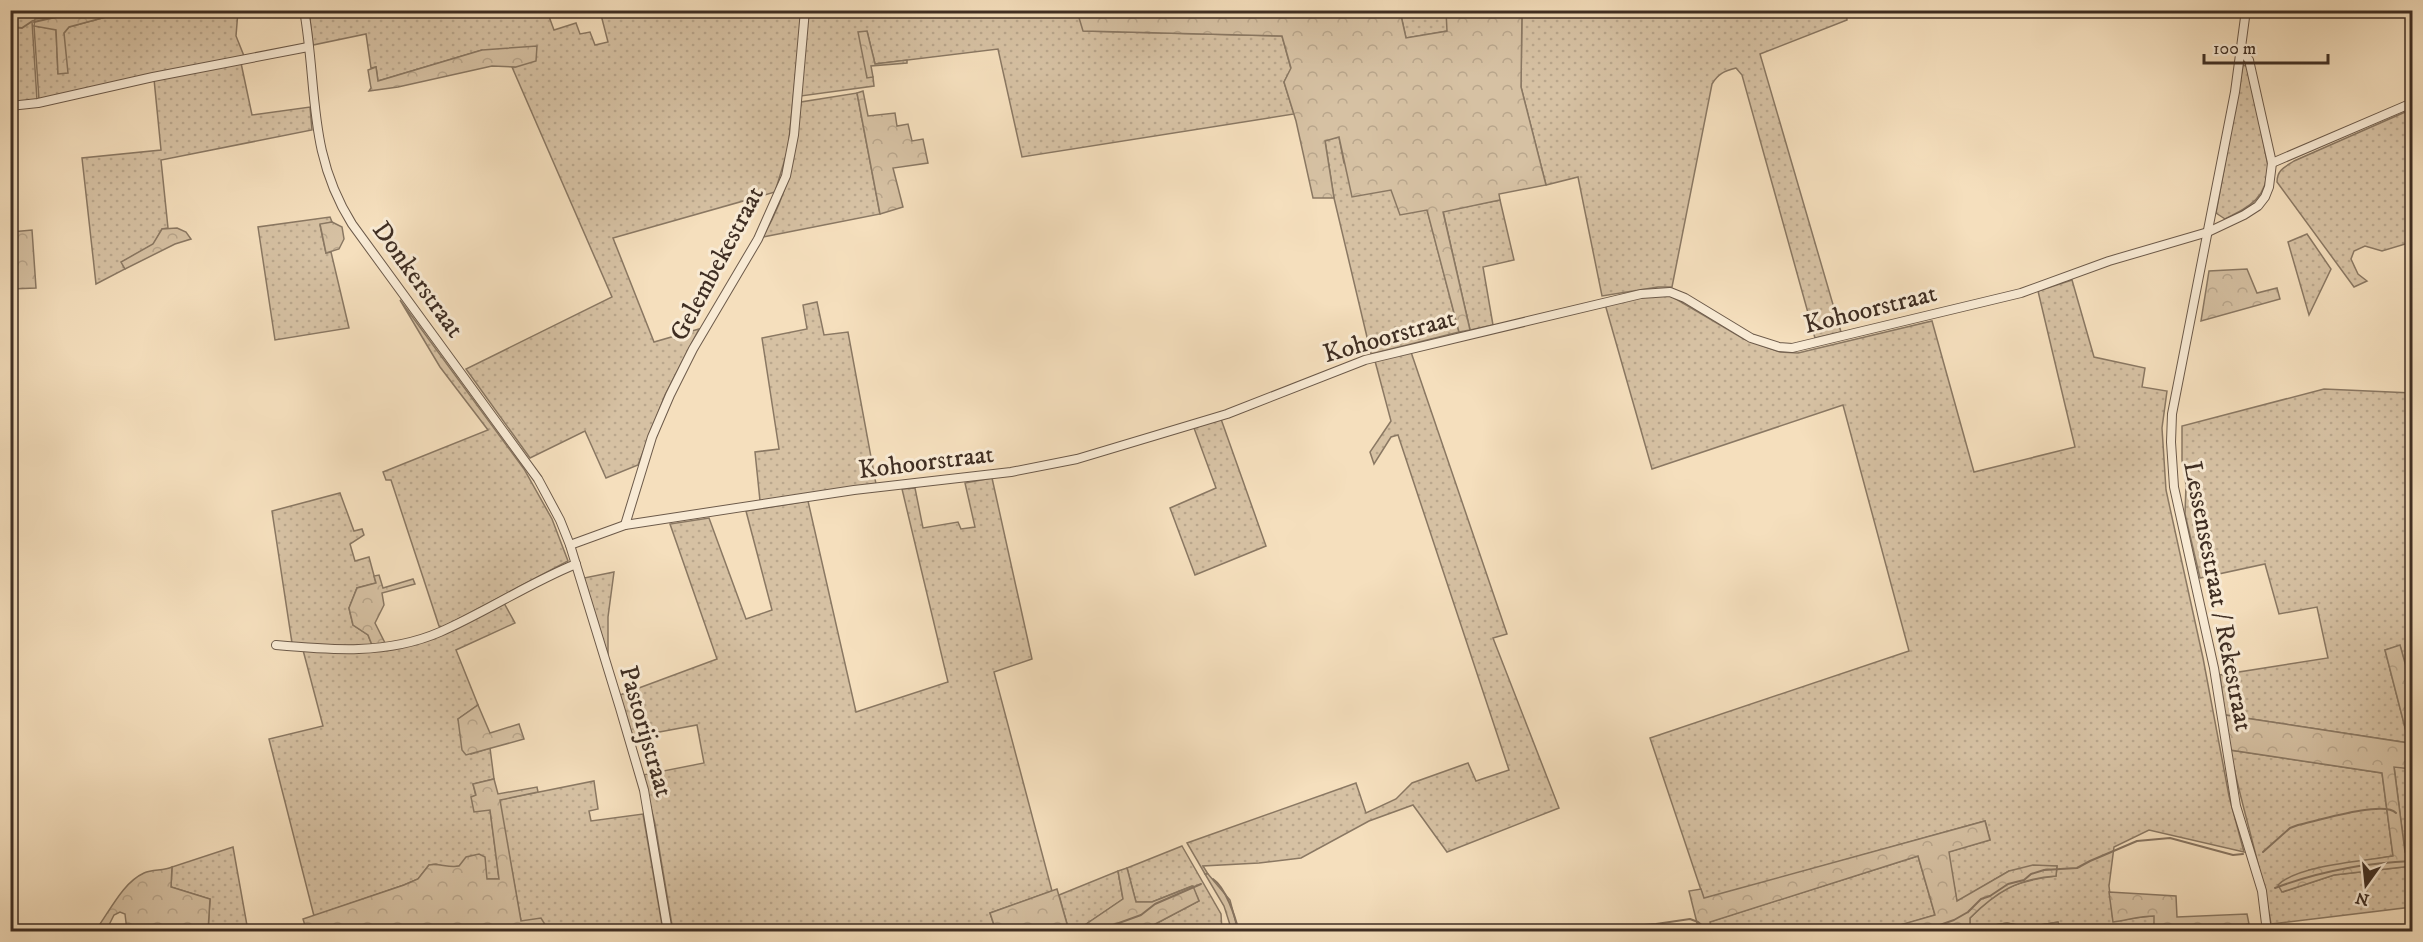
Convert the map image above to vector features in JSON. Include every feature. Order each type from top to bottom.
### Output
[{"type":"street","name":"Donkerstraat","points":[[304,10],[318,137],[324,166],[338,200],[352,224],[538,479],[560,520],[570,545]]},
{"type":"street","name":"Gelembekestraat","points":[[625,525],[648,447],[670,395],[693,349],[758,239],[786,176],[794,135],[805,10]]},
{"type":"street","name":"Lessensestraat / Rekestraat","points":[[2246,10],[2241,50],[2208,232],[2172,414],[2172,468],[2174,487],[2214,668],[2236,806],[2262,891],[2267,932]]},
{"type":"street","points":[[10,106],[38,103],[153,76],[308,47]]},
{"type":"street","points":[[2241,50],[2249,60],[2272,163],[2412,103]]},
{"type":"street","name":"Kohoorstraat","points":[[570,545],[625,525],[854,490],[1048,466],[1095,455],[1227,414],[1365,360],[1641,294],[1670,292],[1751,338],[1792,348],[2021,292],[2109,261],[2208,232],[2258,206],[2269,187],[2272,163]]},
{"type":"street","name":"Pastorijstraat","points":[[570,545],[644,789],[668,932]]},
{"type":"street","points":[[276,645],[335,651],[399,645],[439,633],[576,564]]},
{"type":"green space","points":[[863,10],[1077,10],[1084,31],[1282,36],[1291,69],[1284,82],[1294,114],[1022,157],[998,49],[875,64],[867,31],[867,77],[873,77],[874,86],[801,96],[808,11],[852,11],[851,14],[863,16]]},
{"type":"green space","points":[[10,11],[47,11],[46,17],[32,21],[37,100],[11,103]]},
{"type":"green space","points":[[48,11],[63,11],[63,16],[75,11],[128,11],[69,27],[64,33],[68,73],[58,74],[56,30],[34,26],[35,19],[47,18]]},
{"type":"green space","points":[[128,11],[238,11],[236,36],[244,56],[39,100],[34,26],[56,29],[58,74],[64,33],[69,27]]},
{"type":"green space","points":[[309,11],[547,11],[554,30],[576,23],[580,34],[590,32],[595,45],[608,42],[600,11],[802,11],[788,149],[775,192],[613,238],[654,342],[699,329],[665,395],[638,465],[606,478],[585,431],[530,458],[466,369],[612,297],[512,67],[516,67],[482,50],[378,81],[376,67],[371,68],[366,34],[313,45]]},
{"type":"green space","points":[[1077,11],[1400,11],[1406,38],[1447,31],[1446,11],[1522,11],[1521,87],[1546,185],[1499,194],[1500,200],[1443,212],[1470,330],[1459,332],[1427,210],[1400,215],[1391,190],[1352,197],[1339,137],[1325,141],[1334,198],[1313,198],[1296,121],[1284,82],[1291,68],[1282,36],[1083,31]]},
{"type":"green space","points":[[1400,11],[1446,11],[1448,31],[1406,38]]},
{"type":"green space","points":[[1522,11],[1846,11],[1847,20],[1760,54],[1841,332],[1815,338],[1742,75],[1736,68],[1722,73],[1712,84],[1672,287],[1602,296],[1578,177],[1546,185],[1521,87]]},
{"type":"green space","points":[[867,31],[875,64],[907,60],[907,63],[871,66],[873,77],[867,78],[858,32]]},
{"type":"green space","points":[[537,46],[536,61],[516,67],[492,66],[398,87],[369,91],[371,88],[368,70],[376,67],[378,81],[482,50]]},
{"type":"green space","points":[[241,63],[252,115],[310,107],[312,130],[161,160],[168,228],[162,229],[154,244],[122,262],[125,269],[96,284],[82,158],[161,150],[154,79]]},
{"type":"green space","points":[[2243,65],[2246,66],[2251,78],[2268,166],[2267,177],[2265,186],[2256,200],[2225,219],[2216,213]]},
{"type":"green space","points":[[863,91],[868,116],[895,113],[897,126],[908,124],[912,141],[923,139],[928,163],[893,168],[903,207],[880,214],[857,93]]},
{"type":"green space","points":[[857,93],[880,214],[763,237],[790,172],[801,102]]},
{"type":"green space","points":[[2412,109],[2412,242],[2382,251],[2365,246],[2354,251],[2351,259],[2358,274],[2367,281],[2354,287],[2277,182],[2278,174],[2294,161]]},
{"type":"green space","points":[[1339,137],[1344,163],[1427,209],[1459,332],[1371,354],[1334,198],[1325,140]]},
{"type":"green space","points":[[1500,200],[1514,260],[1483,267],[1493,325],[1470,330],[1443,211]]},
{"type":"green space","points":[[330,217],[332,222],[320,225],[326,253],[331,252],[349,328],[275,340],[258,227]]},
{"type":"green space","points":[[332,222],[342,227],[344,239],[339,249],[326,253],[320,224]]},
{"type":"green space","points":[[177,228],[186,232],[191,239],[175,244],[125,269],[121,262],[153,244],[162,229]]},
{"type":"green space","points":[[32,230],[36,288],[11,289],[11,232]]},
{"type":"green space","points":[[2307,234],[2331,269],[2309,315],[2288,242]]},
{"type":"green space","points":[[2247,269],[2257,293],[2277,288],[2280,299],[2201,321],[2209,271]]},
{"type":"green space","points":[[2072,280],[2094,357],[2145,368],[2142,387],[2167,391],[2162,428],[2166,490],[2203,658],[2229,796],[2244,852],[2149,830],[2114,847],[2109,886],[2113,921],[2155,916],[2154,930],[2167,931],[2061,931],[2058,922],[2027,927],[2007,923],[1976,928],[1970,925],[1970,918],[1999,893],[2030,880],[2056,876],[2057,866],[2009,871],[1957,902],[1948,852],[1990,840],[1985,821],[1704,899],[1650,738],[1909,651],[1843,405],[1652,469],[1605,304],[1629,298],[1671,296],[1744,339],[1780,352],[1798,353],[1932,321],[1974,472],[2075,447],[2038,291]]},
{"type":"green space","points":[[400,300],[524,469],[552,519],[568,561],[443,627],[439,626],[391,480],[386,480],[383,472],[488,430],[440,367]]},
{"type":"green space","points":[[817,302],[824,335],[848,332],[876,484],[760,501],[755,452],[779,449],[762,338],[807,329],[803,305]]},
{"type":"green space","points":[[1411,352],[1507,634],[1493,638],[1559,808],[1447,852],[1413,805],[1369,821],[1301,858],[1203,866],[1208,874],[1205,874],[1187,843],[1356,783],[1366,813],[1396,799],[1412,783],[1468,763],[1476,781],[1509,770],[1398,435],[1391,437],[1374,464],[1370,452],[1391,421],[1375,361]]},
{"type":"green space","points":[[2324,389],[2412,393],[2412,688],[2400,646],[2385,650],[2409,743],[2225,715],[2220,675],[2328,658],[2317,607],[2279,614],[2265,564],[2200,578],[2185,514],[2186,485],[2182,460],[2182,426]]},
{"type":"green space","points":[[1221,419],[1266,546],[1195,575],[1170,508],[1216,488],[1194,428]]},
{"type":"green space","points":[[992,478],[1032,659],[994,672],[1052,891],[990,913],[996,931],[673,931],[655,824],[643,775],[704,763],[697,725],[633,737],[620,695],[717,659],[670,524],[709,518],[746,619],[772,610],[746,511],[808,501],[856,712],[948,682],[902,489],[915,488],[923,528],[958,522],[961,529],[975,527],[965,483]]},
{"type":"green space","points":[[340,493],[354,531],[362,529],[364,535],[350,544],[355,561],[369,557],[376,583],[357,588],[349,608],[353,625],[368,635],[372,645],[318,646],[292,643],[272,511]]},
{"type":"green space","points":[[614,572],[608,617],[608,656],[584,578]]},
{"type":"green space","points":[[379,575],[383,588],[413,579],[415,584],[382,593],[384,605],[375,623],[385,643],[372,645],[368,635],[353,625],[349,608],[357,588],[376,583],[374,576]]},
{"type":"green space","points":[[504,603],[515,623],[456,650],[478,705],[458,719],[471,754],[490,748],[494,779],[473,784],[476,796],[472,797],[490,809],[499,879],[487,879],[459,866],[449,868],[436,864],[429,865],[418,879],[314,916],[269,739],[323,726],[303,650],[361,652],[408,645],[453,629]]},
{"type":"green space","points":[[2400,645],[2412,688],[2412,769],[2394,767],[2405,852],[2412,852],[2412,866],[2334,875],[2282,892],[2278,885],[2287,878],[2300,873],[2332,865],[2393,856],[2382,773],[2230,750],[2225,715],[2409,743],[2385,650]]},
{"type":"green space","points":[[478,705],[490,733],[519,724],[524,739],[466,755],[462,750],[458,719]]},
{"type":"green space","points":[[2230,750],[2382,773],[2393,856],[2309,870],[2283,892],[2334,875],[2412,866],[2412,907],[2271,924]]},
{"type":"green space","points":[[2394,766],[2412,769],[2412,852],[2405,853]]},
{"type":"green space","points":[[494,779],[498,794],[537,787],[538,792],[500,800],[521,921],[541,918],[549,931],[299,931],[306,929],[303,919],[418,879],[429,865],[459,866],[466,857],[479,854],[485,857],[487,879],[499,879],[490,810],[474,812],[471,797],[476,795],[473,784]]},
{"type":"green space","points":[[594,781],[598,809],[589,811],[591,821],[643,814],[663,931],[549,931],[521,921],[499,800]]},
{"type":"green space","points":[[1985,821],[1990,840],[1949,852],[1957,901],[2009,871],[2033,865],[2057,866],[2056,876],[2019,883],[2009,888],[1989,901],[1970,918],[1970,925],[1976,928],[2007,923],[2027,927],[2058,922],[2061,931],[1879,931],[1935,915],[1918,856],[1710,922],[1712,931],[1699,931],[1689,891],[1701,889],[1704,898]]},
{"type":"green space","points":[[1182,846],[1221,914],[1222,931],[1142,931],[1199,901],[1192,886],[1152,902],[1136,902],[1127,868]]},
{"type":"green space","points":[[233,847],[248,931],[208,931],[210,899],[171,887],[172,867]]},
{"type":"green space","points":[[1918,856],[1935,915],[1879,932],[1712,931],[1709,922]]},
{"type":"green space","points":[[172,867],[171,887],[210,899],[208,931],[127,931],[125,914],[120,912],[114,915],[106,931],[95,931],[123,891],[136,878],[147,872]]},
{"type":"green space","points":[[1127,868],[1136,902],[1152,902],[1193,886],[1199,901],[1142,931],[1076,931],[1123,899],[1118,871]]},
{"type":"green space","points":[[1118,871],[1123,899],[1076,931],[1069,931],[1059,895]]},
{"type":"green space","points":[[1205,874],[1208,874],[1230,900],[1238,931],[1232,931],[1224,906]]},
{"type":"green space","points":[[1057,889],[1069,931],[996,931],[990,913]]},
{"type":"green space","points":[[2109,892],[2176,896],[2177,917],[2247,914],[2249,924],[2213,930],[2178,931],[2154,930],[2154,916],[2113,922]]},
{"type":"waterway","points":[[34,22],[56,17],[57,10]]},
{"type":"waterway","points":[[10,27],[22,28],[31,22]]},
{"type":"waterway","points":[[2263,852],[2290,828],[2298,825],[2365,810],[2389,810],[2396,813]]},
{"type":"waterway","points":[[1920,932],[1954,920],[1968,912],[1981,899],[2008,884],[2024,880],[2031,874],[2044,870],[2077,868],[2137,841],[2170,838],[2233,855],[2243,854]]},
{"type":"waterway","points":[[2275,888],[2342,869],[2412,861]]},
{"type":"waterway","points":[[1213,879],[1226,896],[1239,932]]},
{"type":"waterway","points":[[1094,932],[1141,915],[1155,904],[1201,884]]},
{"type":"waterway","points":[[1562,932],[1690,919],[1698,922],[1710,932]]}]
